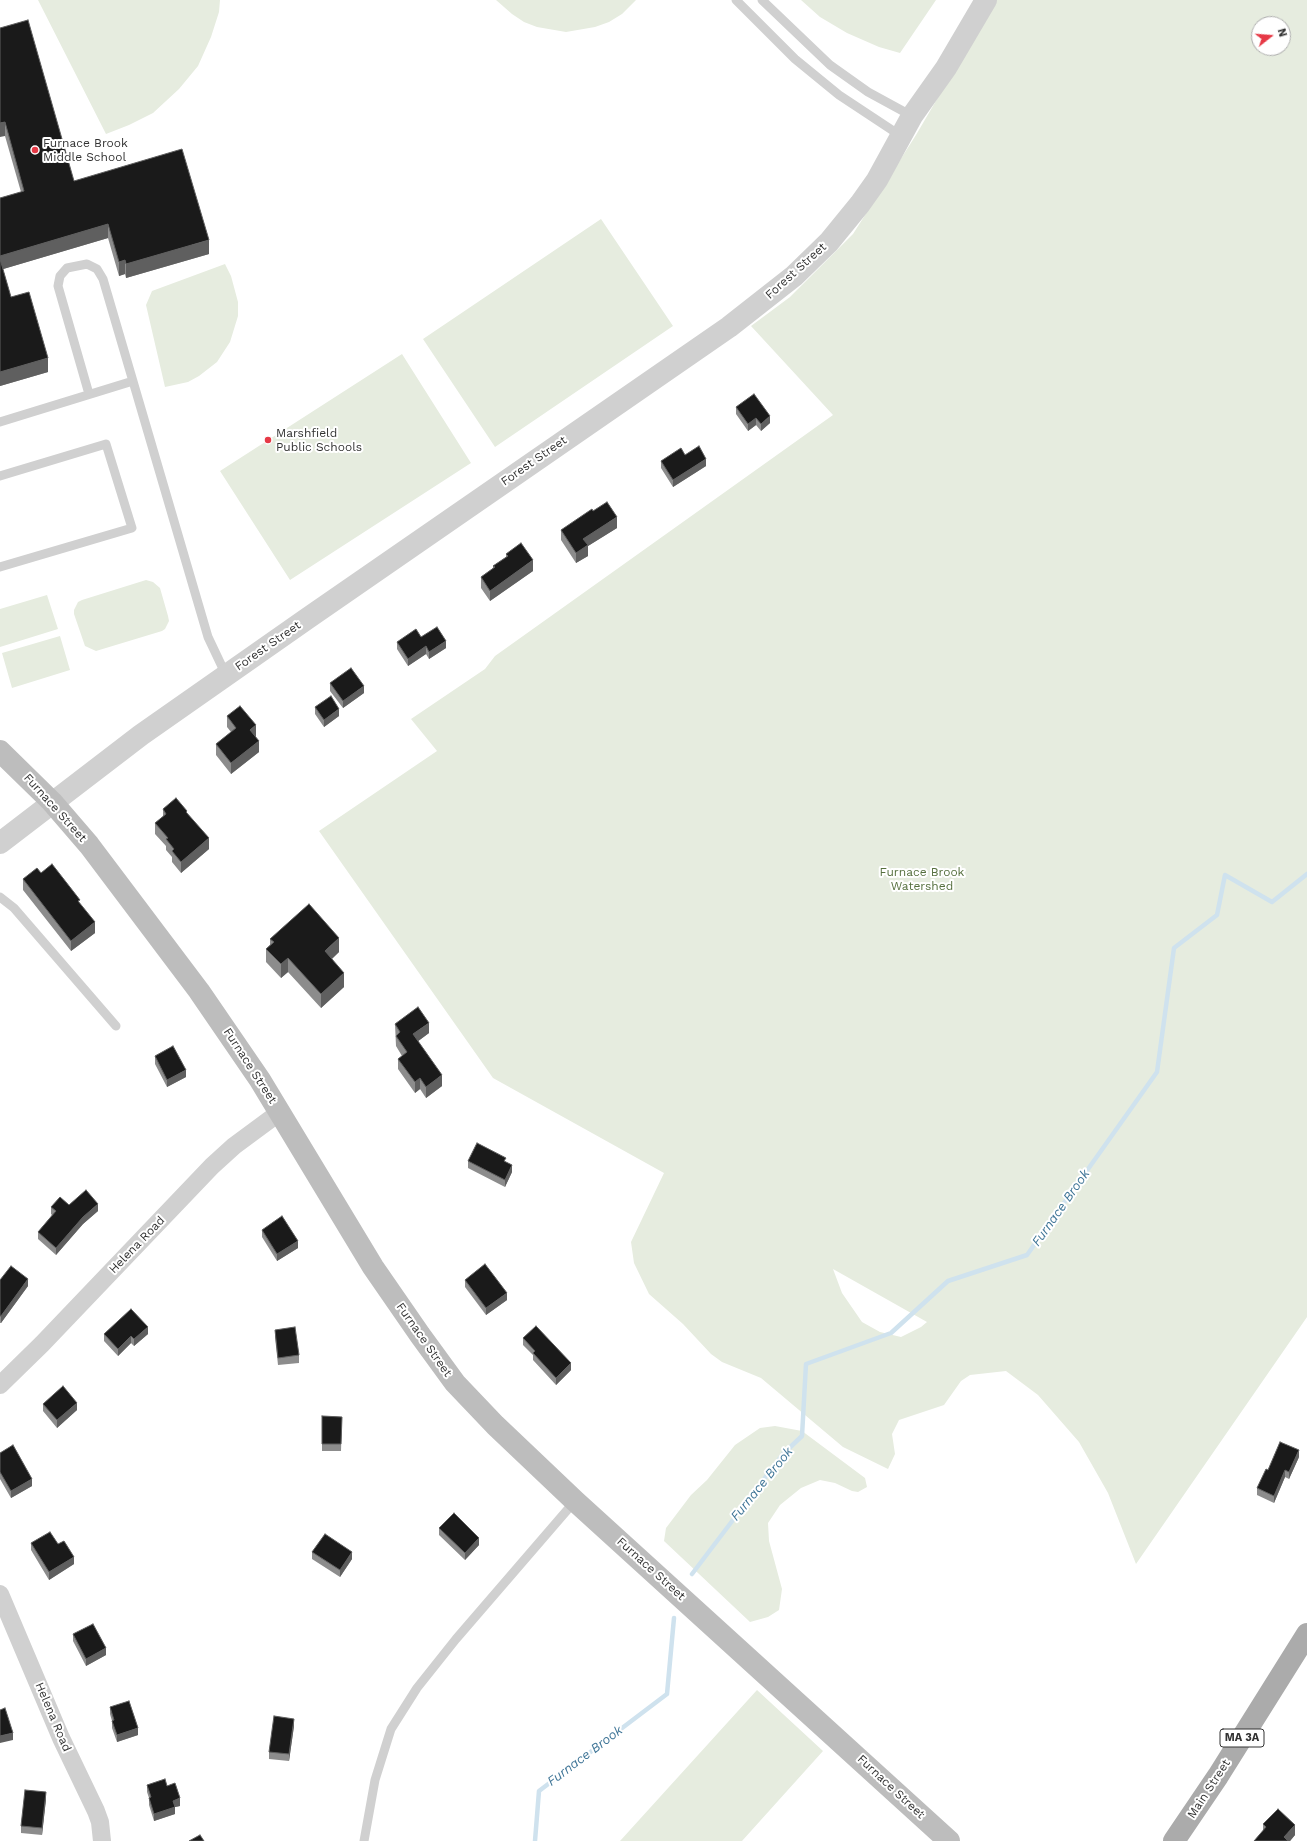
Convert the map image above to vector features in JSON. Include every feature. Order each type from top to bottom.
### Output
[{"type":"main road","name":"Furnace Street","points":[[0,751],[52,802],[93,851],[199,992],[240,1050],[280,1112],[361,1248],[438,1362],[474,1404],[575,1501],[950,1841]]},
{"type":"main road","name":"Main Street","points":[[1174,1841],[1218,1776],[1307,1634]]},
{"type":"street","name":"Forest Street","points":[[0,843],[135,740],[712,339],[774,292],[812,259],[845,223],[877,180],[912,116],[946,68],[986,0]]},
{"type":"street","name":"Helena Road","points":[[0,1385],[42,1344],[212,1166],[234,1146],[280,1112]]},
{"type":"street","name":"Helena Road","points":[[0,1594],[62,1738],[96,1811],[100,1822],[102,1841]]},
{"type":"lane","points":[[736,0],[795,59],[839,95],[902,136]]},
{"type":"lane","points":[[762,0],[830,65],[868,92],[912,116]]},
{"type":"lane","points":[[89,394],[58,286],[60,276],[67,268],[87,264],[97,269],[103,279],[208,637],[226,676]]},
{"type":"lane","points":[[0,422],[133,381]]},
{"type":"lane","points":[[0,476],[106,444],[132,528],[0,567]]},
{"type":"lane","points":[[0,896],[14,908],[116,1026]]},
{"type":"lane","points":[[364,1841],[374,1780],[391,1729],[417,1688],[456,1639],[575,1501]]},
{"type":"green space","points":[[38,0],[220,0],[219,12],[211,37],[198,66],[179,89],[153,113],[106,134]]},
{"type":"green space","points":[[496,0],[636,0],[622,14],[609,22],[595,27],[566,32],[537,27],[524,22]]},
{"type":"green space","points":[[801,0],[936,0],[900,53],[879,47],[847,33],[820,17]]},
{"type":"green space","name":"Furnace Brook Watershed","points":[[995,0],[1307,0],[1307,1317],[1136,1564],[1108,1493],[1079,1442],[1038,1395],[1006,1371],[970,1375],[961,1381],[944,1405],[899,1420],[892,1434],[895,1454],[888,1469],[843,1447],[761,1378],[722,1362],[711,1354],[683,1324],[649,1294],[634,1263],[631,1242],[664,1173],[493,1078],[319,831],[437,751],[411,719],[485,669],[495,656],[833,415],[751,326],[790,297],[853,234],[916,135]],"holes":[[[833,1269],[927,1322],[921,1327],[901,1337],[880,1332],[862,1322],[842,1293]]]},
{"type":"green space","points":[[601,219],[673,326],[495,447],[423,339]]},
{"type":"green space","points":[[225,264],[231,276],[238,302],[238,316],[230,342],[217,362],[199,376],[188,382],[165,387],[146,305],[152,291]]},
{"type":"green space","points":[[402,354],[471,463],[290,580],[220,471]]},
{"type":"green space","points":[[146,580],[153,582],[160,588],[169,621],[165,629],[96,651],[85,646],[74,614],[74,610],[78,602]]},
{"type":"green space","points":[[47,595],[58,629],[0,647],[0,609]]},
{"type":"green space","points":[[60,636],[70,670],[12,688],[2,653]]},
{"type":"green space","points":[[775,1426],[802,1431],[865,1478],[867,1487],[858,1492],[852,1491],[835,1483],[820,1480],[801,1488],[780,1505],[768,1523],[769,1541],[782,1589],[779,1610],[768,1617],[750,1622],[664,1541],[666,1528],[691,1495],[707,1480],[735,1445],[760,1428]]},
{"type":"green space","points":[[757,1690],[823,1751],[742,1841],[620,1841]]},
{"type":"building","name":"Furnace Brook Middle School","points":[[28,20],[74,181],[182,149],[209,240],[126,264],[125,260],[119,262],[108,224],[0,256],[0,198],[24,191],[5,122],[0,123],[0,28]]},
{"type":"building","points":[[0,259],[11,297],[29,292],[48,358],[0,372]]},
{"type":"building","points":[[754,394],[770,416],[761,424],[756,418],[748,424],[736,407]]},
{"type":"building","points":[[699,446],[706,459],[673,480],[661,461],[681,448],[685,455]]},
{"type":"building","points":[[607,502],[617,517],[583,539],[588,545],[576,553],[561,530],[592,509],[593,511]]},
{"type":"building","points":[[521,543],[533,560],[490,591],[481,577],[495,567],[493,566],[508,556],[506,554]]},
{"type":"building","points":[[437,627],[446,641],[429,652],[426,646],[408,659],[397,642],[416,629],[421,637]]},
{"type":"building","points":[[351,668],[364,686],[343,701],[330,683]]},
{"type":"building","points":[[331,696],[339,709],[324,720],[315,707]]},
{"type":"building","points":[[240,706],[256,725],[250,730],[259,741],[231,763],[216,744],[236,728],[227,716]]},
{"type":"building","points":[[176,798],[209,838],[181,862],[172,851],[174,849],[166,839],[168,838],[155,823],[166,814],[163,809]]},
{"type":"building","points":[[52,864],[95,922],[71,941],[23,879],[37,868],[41,873]]},
{"type":"building","points":[[309,904],[339,938],[325,951],[344,973],[321,994],[288,958],[281,964],[266,949],[274,942],[270,939]]},
{"type":"building","points":[[418,1007],[429,1023],[413,1034],[442,1075],[426,1087],[420,1078],[415,1082],[398,1059],[407,1052],[396,1036],[400,1032],[395,1024]]},
{"type":"building","points":[[173,1046],[186,1070],[167,1080],[155,1056]]},
{"type":"building","points":[[477,1143],[506,1158],[504,1161],[512,1165],[505,1180],[468,1161]]},
{"type":"building","points":[[86,1190],[98,1204],[83,1217],[56,1248],[38,1232],[56,1211],[51,1207],[60,1197],[69,1205]]},
{"type":"building","points":[[282,1216],[298,1241],[277,1254],[262,1230]]},
{"type":"building","points":[[485,1264],[507,1293],[486,1308],[465,1280]]},
{"type":"building","points":[[11,1266],[28,1279],[0,1316],[0,1280]]},
{"type":"building","points":[[131,1309],[148,1327],[134,1339],[131,1336],[118,1349],[104,1334]]},
{"type":"building","points":[[536,1326],[571,1363],[556,1378],[533,1353],[535,1351],[523,1338]]},
{"type":"building","points":[[295,1327],[299,1355],[278,1358],[275,1330]]},
{"type":"building","points":[[63,1386],[77,1403],[57,1420],[43,1404]]},
{"type":"building","points":[[322,1416],[342,1417],[341,1444],[322,1444]]},
{"type":"building","points":[[1280,1442],[1299,1450],[1289,1472],[1285,1470],[1274,1496],[1257,1488],[1266,1469],[1268,1470]]},
{"type":"building","points":[[13,1445],[32,1479],[11,1491],[0,1472],[0,1453]]},
{"type":"building","points":[[454,1513],[479,1538],[465,1553],[439,1528]]},
{"type":"building","points":[[50,1532],[58,1544],[64,1541],[74,1557],[49,1572],[31,1543]]},
{"type":"building","points":[[325,1534],[352,1552],[340,1570],[312,1552]]},
{"type":"building","points":[[93,1624],[106,1648],[86,1659],[73,1634]]},
{"type":"building","points":[[129,1701],[138,1728],[117,1735],[112,1721],[114,1720],[110,1707]]},
{"type":"building","points":[[5,1708],[13,1733],[0,1736],[0,1710]]},
{"type":"building","points":[[274,1716],[294,1719],[289,1754],[269,1752]]},
{"type":"building","points":[[165,1779],[167,1786],[175,1783],[180,1798],[173,1801],[175,1807],[154,1814],[147,1785]]},
{"type":"building","points":[[25,1790],[46,1792],[42,1828],[21,1826]]},
{"type":"building","points":[[1278,1809],[1295,1825],[1284,1837],[1288,1841],[1254,1841],[1266,1827],[1263,1824]]},
{"type":"building","points":[[200,1835],[204,1841],[189,1841]]},
{"type":"waterway","name":"Furnace Brook","points":[[692,1574],[783,1454],[802,1436],[806,1364],[891,1333],[948,1281],[1027,1255],[1157,1072],[1174,948],[1217,915],[1225,875],[1272,902],[1307,874]]},
{"type":"waterway","name":"Furnace Brook","points":[[535,1841],[539,1791],[667,1694],[674,1618]]},
{"type":"place","name":"Furnace Brook Middle School","points":[[35,150]]},
{"type":"place","name":"Marshfield Public Schools","points":[[268,440]]}]
